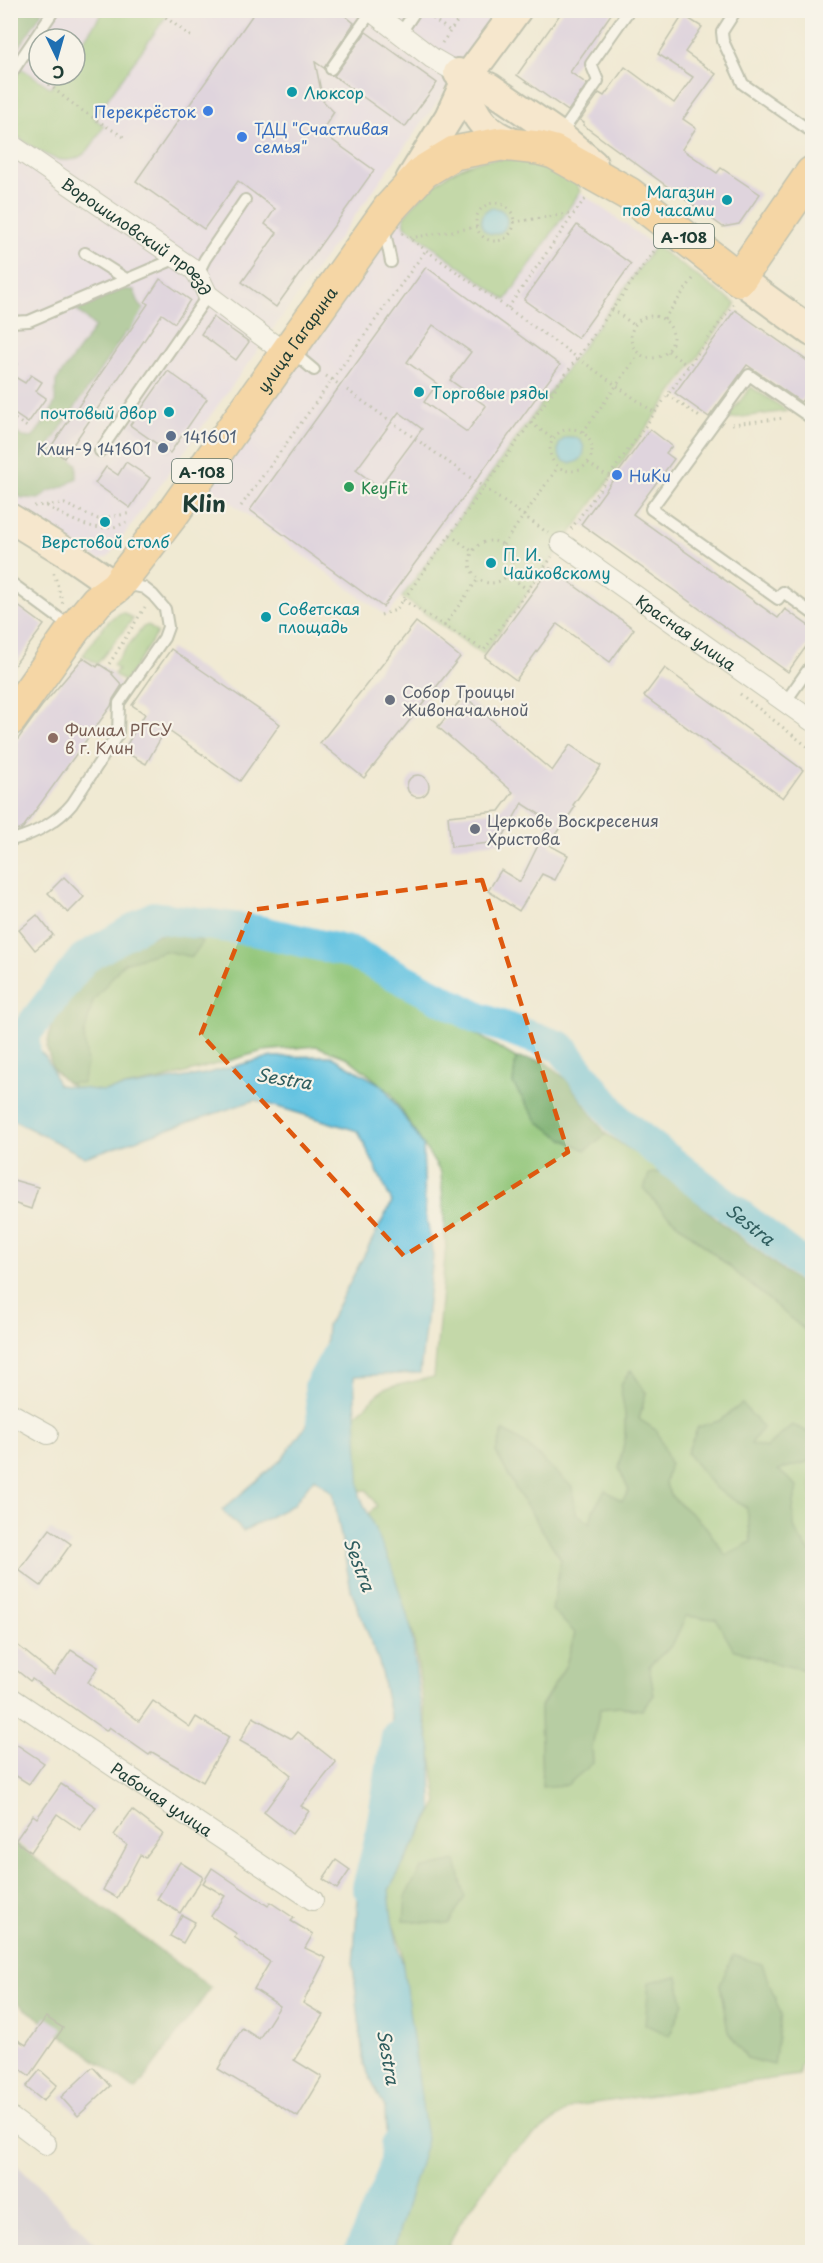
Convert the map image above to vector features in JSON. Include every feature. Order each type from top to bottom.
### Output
[{"type":"highway","name":"А-108","points":[[390,217],[423,172],[454,153],[501,144],[526,146],[554,152],[629,194],[738,289]]},
{"type":"highway","points":[[738,289],[813,173]]},
{"type":"highway","name":"улица Гагарина","points":[[116,587],[173,513],[286,354],[390,217]]},
{"type":"highway","name":"А-108","points":[[10,719],[74,629],[97,601],[116,587]]},
{"type":"street","name":"улица Гагарина","points":[[390,217],[449,117],[463,79],[517,10]]},
{"type":"street","points":[[370,11],[463,79],[489,87],[560,136],[629,194]]},
{"type":"street","points":[[463,79],[473,111],[484,126],[502,138],[526,146]]},
{"type":"street","name":"Ворошиловский проезд","points":[[10,144],[177,258],[205,286],[286,354]]},
{"type":"street","points":[[738,289],[813,332]]},
{"type":"street","points":[[10,518],[116,587]]},
{"type":"street","name":"Красная улица","points":[[558,548],[813,721]]},
{"type":"street","points":[[10,1413],[48,1434]]},
{"type":"street","name":"Рабочая улица","points":[[10,1697],[314,1900]]},
{"type":"street","points":[[10,2117],[46,2144]]},
{"type":"lane","points":[[10,75],[54,10]]},
{"type":"lane","points":[[400,34],[416,10]]},
{"type":"lane","points":[[560,136],[598,81],[591,64],[629,10]]},
{"type":"lane","points":[[736,10],[722,32],[723,41],[743,84],[813,132]]},
{"type":"lane","points":[[331,69],[370,11]]},
{"type":"lane","points":[[100,451],[205,286],[201,267],[245,200]]},
{"type":"lane","points":[[390,217],[391,262]]},
{"type":"lane","points":[[84,253],[126,279]]},
{"type":"lane","points":[[10,322],[29,321],[177,258]]},
{"type":"lane","points":[[286,354],[302,360],[314,370]]},
{"type":"lane","points":[[808,416],[749,375],[651,509],[778,599],[783,592],[813,613]]},
{"type":"lane","points":[[10,582],[74,629]]},
{"type":"lane","points":[[10,836],[15,839],[23,837],[65,813],[118,734],[119,703],[164,638],[168,627],[165,609],[153,595],[144,588],[135,586],[129,589],[116,587]]},
{"type":"lane","points":[[786,701],[813,664]]},
{"type":"path","points":[[156,10],[193,38]]},
{"type":"path","points":[[422,10],[450,31]]},
{"type":"path","points":[[432,58],[465,10]]},
{"type":"path","points":[[22,57],[51,88],[93,119],[124,137]]},
{"type":"path","points":[[508,308],[583,201]]},
{"type":"path","points":[[495,202],[509,209],[514,222],[509,235],[497,240],[483,237],[477,227],[477,215],[480,208],[495,202]]},
{"type":"path","points":[[514,222],[575,213]]},
{"type":"path","points":[[390,217],[400,231],[409,238],[655,413]]},
{"type":"path","points":[[409,238],[477,227]]},
{"type":"path","points":[[381,615],[396,610],[404,600],[659,244]]},
{"type":"path","points":[[241,506],[426,250]]},
{"type":"path","points":[[664,320],[698,272]]},
{"type":"path","points":[[404,600],[484,650],[668,395],[738,289]]},
{"type":"path","points":[[612,309],[634,325]]},
{"type":"path","points":[[648,316],[664,320],[670,326],[673,334],[668,351],[653,358],[639,354],[631,341],[634,325],[640,319],[648,316]]},
{"type":"path","points":[[668,351],[688,366]]},
{"type":"path","points":[[583,432],[639,354]]},
{"type":"path","points":[[10,374],[20,360]]},
{"type":"path","points":[[347,390],[524,515],[558,548]]},
{"type":"path","points":[[668,395],[712,426],[808,416]]},
{"type":"path","points":[[10,416],[27,428]]},
{"type":"path","points":[[531,423],[554,439]]},
{"type":"path","points":[[567,429],[583,432],[592,446],[592,455],[588,463],[581,469],[572,471],[558,467],[550,454],[550,447],[554,439],[567,429]]},
{"type":"path","points":[[588,463],[609,478]]},
{"type":"path","points":[[502,545],[558,467]]},
{"type":"path","points":[[126,522],[112,528],[92,527],[46,505],[65,504],[98,519],[132,513]]},
{"type":"path","points":[[450,535],[473,552]]},
{"type":"path","points":[[486,542],[502,545],[512,558],[507,575],[501,581],[492,584],[478,579],[470,567],[473,552],[478,545],[486,542]]},
{"type":"path","points":[[507,575],[528,590]]},
{"type":"path","points":[[444,626],[478,579]]},
{"type":"path","points":[[106,669],[153,595]]},
{"type":"highlighted area","points":[[482,880],[568,1152],[404,1256],[201,1034],[251,910]]},
{"type":"shaded area","points":[[43,11],[503,11],[108,557],[99,560],[11,505],[10,59],[27,34],[27,87],[87,87],[87,27],[32,27]]},
{"type":"shaded area","points":[[580,192],[655,246],[387,616],[208,486],[404,215],[506,299]]},
{"type":"shaded area","points":[[11,2159],[104,2252],[11,2252]]},
{"type":"green space","points":[[104,10],[170,11],[94,118],[104,126],[88,150],[79,157],[69,160],[48,156],[11,132],[11,85],[21,68],[27,72],[27,87],[87,87],[87,35]]},
{"type":"green space","points":[[10,11],[43,11],[32,27],[27,27],[27,35],[11,59]]},
{"type":"green space","points":[[535,159],[577,183],[580,192],[506,300],[405,226],[404,216],[412,207],[437,182],[456,170],[485,160]]},
{"type":"green space","points":[[655,246],[736,304],[483,655],[402,597]]},
{"type":"green space","points":[[123,289],[134,290],[140,306],[152,316],[140,335],[126,332],[50,444],[77,464],[77,478],[63,487],[49,491],[39,499],[22,498],[11,491],[10,429],[23,437],[32,438],[49,416],[55,402],[56,381],[95,327],[77,310]]},
{"type":"green space","points":[[751,387],[788,411],[726,419]]},
{"type":"green space","points":[[123,612],[133,619],[97,664],[83,655],[106,624]]},
{"type":"green space","points":[[148,625],[157,633],[125,682],[114,674],[118,669],[113,665],[143,627]]},
{"type":"green space","points":[[179,930],[206,931],[291,947],[358,966],[433,1008],[516,1058],[513,1084],[586,1149],[606,1134],[665,1172],[649,1174],[664,1212],[812,1336],[812,1434],[792,1425],[766,1448],[750,1444],[742,1404],[719,1421],[698,1427],[687,1453],[715,1488],[747,1508],[751,1542],[726,1556],[706,1527],[671,1496],[665,1483],[669,1463],[657,1431],[639,1419],[646,1393],[625,1414],[625,1438],[619,1468],[629,1491],[622,1502],[605,1491],[590,1523],[576,1513],[571,1487],[496,1452],[517,1491],[561,1559],[558,1582],[575,1633],[566,1665],[540,1708],[542,1787],[593,1763],[592,1746],[600,1708],[619,1707],[642,1710],[654,1695],[649,1666],[672,1645],[686,1616],[716,1619],[733,1649],[773,1663],[812,1671],[812,2061],[800,2065],[799,2075],[573,2106],[509,2154],[458,2226],[446,2252],[381,2252],[406,2041],[402,1950],[392,1920],[389,1890],[438,1802],[413,1633],[390,1569],[365,1517],[377,1506],[367,1490],[349,1491],[350,1420],[385,1388],[434,1377],[446,1246],[441,1173],[390,1092],[348,1058],[316,1046],[263,1051],[160,1080],[103,1091],[82,1091],[67,1083],[53,1069],[47,1048],[53,1017],[84,979],[113,954],[147,938]],"holes":[[[720,1984],[747,2058],[728,2032]]]},
{"type":"green space","points":[[179,930],[203,942],[192,957],[165,951],[124,963],[93,1001],[84,1035],[87,1065],[82,1083],[67,1083],[53,1069],[47,1048],[53,1017],[84,979],[113,954],[147,938]]},
{"type":"green space","points":[[516,1058],[544,1061],[567,1080],[606,1134],[586,1150],[565,1140],[538,1122],[513,1084]]},
{"type":"green space","points":[[665,1172],[714,1217],[812,1293],[812,1336],[664,1212],[644,1189],[649,1174]]},
{"type":"green space","points":[[631,1370],[646,1393],[639,1419],[657,1431],[670,1463],[665,1483],[671,1496],[706,1527],[726,1556],[751,1542],[747,1508],[715,1488],[687,1453],[698,1427],[719,1421],[742,1404],[763,1427],[751,1444],[766,1448],[792,1425],[812,1434],[810,1461],[778,1470],[797,1486],[793,1523],[799,1537],[812,1554],[812,1671],[773,1663],[733,1649],[716,1619],[686,1616],[672,1645],[649,1666],[654,1695],[642,1710],[619,1707],[600,1709],[592,1746],[593,1763],[567,1785],[542,1787],[540,1708],[566,1665],[575,1633],[552,1610],[561,1559],[517,1491],[496,1452],[503,1430],[527,1445],[572,1487],[576,1513],[590,1523],[593,1510],[605,1490],[622,1501],[629,1491],[619,1468],[625,1438],[625,1414],[620,1385]]},
{"type":"green space","points":[[812,1457],[812,1554],[799,1537],[793,1523],[797,1486],[778,1470],[810,1461]]},
{"type":"green space","points":[[11,1840],[211,1988],[136,2090],[11,1998]]},
{"type":"green space","points":[[456,1861],[465,1897],[449,1924],[404,1921],[406,1894],[421,1869]]},
{"type":"green space","points":[[733,1955],[762,1964],[781,2014],[774,2065],[747,2058],[728,2032],[720,1984]]},
{"type":"green space","points":[[678,1976],[683,2003],[670,2036],[645,2024],[649,1982]]},
{"type":"water","points":[[494,208],[503,212],[507,221],[503,230],[494,234],[485,230],[481,221],[485,212]]},
{"type":"water","points":[[571,437],[580,441],[584,450],[580,459],[571,463],[562,459],[558,450],[562,441]]},
{"type":"water","points":[[19,1047],[29,1048],[43,1054],[58,1085],[103,1091],[205,1074],[270,1057],[331,1056],[383,1086],[423,1145],[425,1209],[433,1257],[420,1373],[354,1376],[360,1496],[391,1565],[411,1628],[419,1696],[431,1750],[432,1811],[389,1890],[392,1920],[403,1967],[427,2140],[393,2252],[352,2252],[371,2226],[388,2186],[385,2108],[364,2065],[353,1965],[359,1885],[385,1833],[390,1778],[392,1725],[379,1662],[351,1590],[333,1493],[314,1478],[294,1504],[243,1531],[222,1510],[282,1459],[321,1405],[327,1326],[392,1202],[358,1131],[255,1100],[85,1157],[11,1119],[11,1052]]},
{"type":"building","name":"ТДЦ \"Счастливая семья\"","points":[[256,10],[338,10],[354,23],[324,68],[315,62],[323,101],[334,112],[321,132],[374,170],[276,307],[242,282],[277,233],[265,224],[275,209],[238,181],[204,229],[136,181]]},
{"type":"building","points":[[563,10],[614,10],[570,72],[587,84],[568,111],[517,75]]},
{"type":"building","points":[[683,15],[702,27],[685,52],[716,74],[683,119],[696,128],[682,149],[717,173],[721,168],[760,194],[739,224],[723,227],[583,125],[584,123],[580,120],[599,93],[604,96],[625,67],[674,103],[693,77],[658,54]]},
{"type":"building","points":[[366,32],[437,83],[405,127],[334,76]]},
{"type":"building","points":[[577,225],[631,264],[578,338],[524,300]]},
{"type":"building","points":[[426,267],[560,365],[383,607],[250,510]],"holes":[[[433,325],[471,352],[450,380],[486,406],[467,432],[424,402],[437,384],[407,362]],[[399,412],[422,429],[379,487],[356,470]]]},
{"type":"building","points":[[160,279],[190,300],[175,323],[162,314],[64,458],[50,448],[148,304],[145,302]]},
{"type":"building","points":[[735,310],[813,365],[813,385],[801,402],[747,365],[709,417],[675,393]]},
{"type":"building","points":[[213,317],[249,342],[236,360],[201,334]]},
{"type":"building","name":"почтовый двор","points":[[168,371],[207,399],[170,453],[130,425]]},
{"type":"building","points":[[10,374],[25,383],[31,375],[42,382],[36,391],[46,398],[28,423],[10,411]]},
{"type":"building","points":[[650,429],[672,446],[666,453],[674,459],[633,514],[778,618],[785,609],[813,629],[813,637],[788,672],[581,524]]},
{"type":"building","points":[[126,462],[150,478],[130,508],[95,483],[106,467],[118,475]]},
{"type":"building","points":[[550,568],[634,629],[610,662],[557,624],[516,680],[485,657]]},
{"type":"building","points":[[10,600],[44,625],[10,671]]},
{"type":"building","name":"Собор Троицы Живоначальной","points":[[416,622],[460,657],[364,778],[320,743]]},
{"type":"building","points":[[171,649],[280,724],[240,781],[166,729],[146,764],[123,751],[145,714],[132,705]]},
{"type":"building","name":"Филиал РГСУ в г. Клин","points":[[83,658],[113,673],[122,685],[111,706],[22,829],[18,830],[10,825],[10,750],[42,706]]},
{"type":"building","points":[[665,668],[803,770],[783,798],[644,696]]},
{"type":"building","points":[[464,696],[552,771],[570,745],[601,766],[573,805],[575,807],[549,845],[568,855],[555,880],[542,874],[519,911],[488,891],[501,870],[520,882],[550,821],[522,803],[500,842],[451,847],[448,816],[499,811],[513,792],[438,727]]},
{"type":"building","points":[[418,775],[426,778],[429,786],[426,794],[418,797],[410,794],[407,786],[410,778]]},
{"type":"building","points":[[64,877],[84,897],[68,913],[48,893]]},
{"type":"building","points":[[37,915],[53,935],[35,950],[19,930]]},
{"type":"building","points":[[10,1179],[38,1187],[31,1209],[10,1202]]},
{"type":"building","points":[[50,1529],[71,1544],[41,1586],[19,1570]]},
{"type":"building","points":[[10,1639],[54,1675],[71,1650],[98,1667],[88,1682],[139,1721],[153,1701],[190,1727],[196,1717],[229,1737],[203,1782],[152,1752],[149,1755],[109,1727],[106,1731],[32,1679],[30,1681],[10,1665]]},
{"type":"building","points":[[253,1717],[292,1739],[298,1732],[336,1762],[301,1806],[309,1811],[292,1834],[264,1812],[291,1775],[267,1756],[240,1741]]},
{"type":"building","points":[[10,1740],[44,1763],[29,1784],[10,1772]]},
{"type":"building","points":[[61,1784],[96,1807],[80,1830],[57,1814],[31,1852],[15,1841],[33,1815],[37,1818]]},
{"type":"building","points":[[132,1810],[163,1834],[145,1858],[140,1855],[117,1898],[103,1890],[127,1845],[114,1835]]},
{"type":"building","points":[[336,1860],[350,1870],[337,1889],[323,1879]]},
{"type":"building","points":[[180,1862],[203,1877],[180,1913],[157,1899]]},
{"type":"building","points":[[212,1868],[268,1906],[270,1902],[294,1918],[291,1921],[313,1934],[305,1948],[326,1958],[303,2003],[323,2015],[294,2060],[322,2077],[298,2117],[218,2069],[242,2028],[259,2039],[280,2006],[254,1989],[270,1962],[234,1937],[237,1934],[211,1916],[225,1896],[203,1883]]},
{"type":"building","points":[[182,1915],[195,1922],[183,1943],[170,1936]]},
{"type":"building","points":[[46,2017],[63,2028],[30,2076],[10,2062],[10,2035],[26,2045]]},
{"type":"building","points":[[93,2067],[110,2086],[78,2116],[61,2097]]},
{"type":"building","points":[[40,2070],[57,2085],[43,2101],[26,2087]]},
{"type":"waterway","name":"Sestra","points":[[26,1090],[24,1035],[83,959],[154,917],[258,931],[353,953],[478,1018],[561,1047],[619,1121],[812,1271]]},
{"type":"waterway","name":"Sestra","points":[[325,1446],[320,1387],[344,1343]]},
{"type":"waterway","name":"Sestra","points":[[368,1887],[379,1845],[397,1736]]},
{"type":"waterway","name":"Sestra","points":[[360,2252],[394,2171],[396,2146]]},
{"type":"place","name":"Люксор","points":[[292,92]]},
{"type":"place","name":"Перекрёсток","points":[[208,111]]},
{"type":"place","name":"ТДЦ \"Счастливая семья\"","points":[[242,137]]},
{"type":"place","name":"Магазин под часами","points":[[727,200]]},
{"type":"place","name":"Tорговые ряды","points":[[419,392]]},
{"type":"place","name":"почтовый двор","points":[[169,412]]},
{"type":"place","name":"141601","points":[[171,436]]},
{"type":"place","name":"Клин-9 141601","points":[[163,448]]},
{"type":"place","name":"НиКи","points":[[617,475]]},
{"type":"place","name":"KeyFit","points":[[349,487]]},
{"type":"place","name":"Верстовой столб","points":[[105,522]]},
{"type":"place","name":"П. И. Чайковскому","points":[[491,563]]},
{"type":"place","name":"Советская площадь","points":[[266,617]]},
{"type":"place","name":"Собор Троицы Живоначальной","points":[[390,700]]},
{"type":"place","name":"Филиал РГСУ в г. Клин","points":[[53,738]]},
{"type":"place","name":"Церковь Воскресения Христова","points":[[475,829]]},
{"type":"district","name":"Klin","points":[[204,502]]}]
